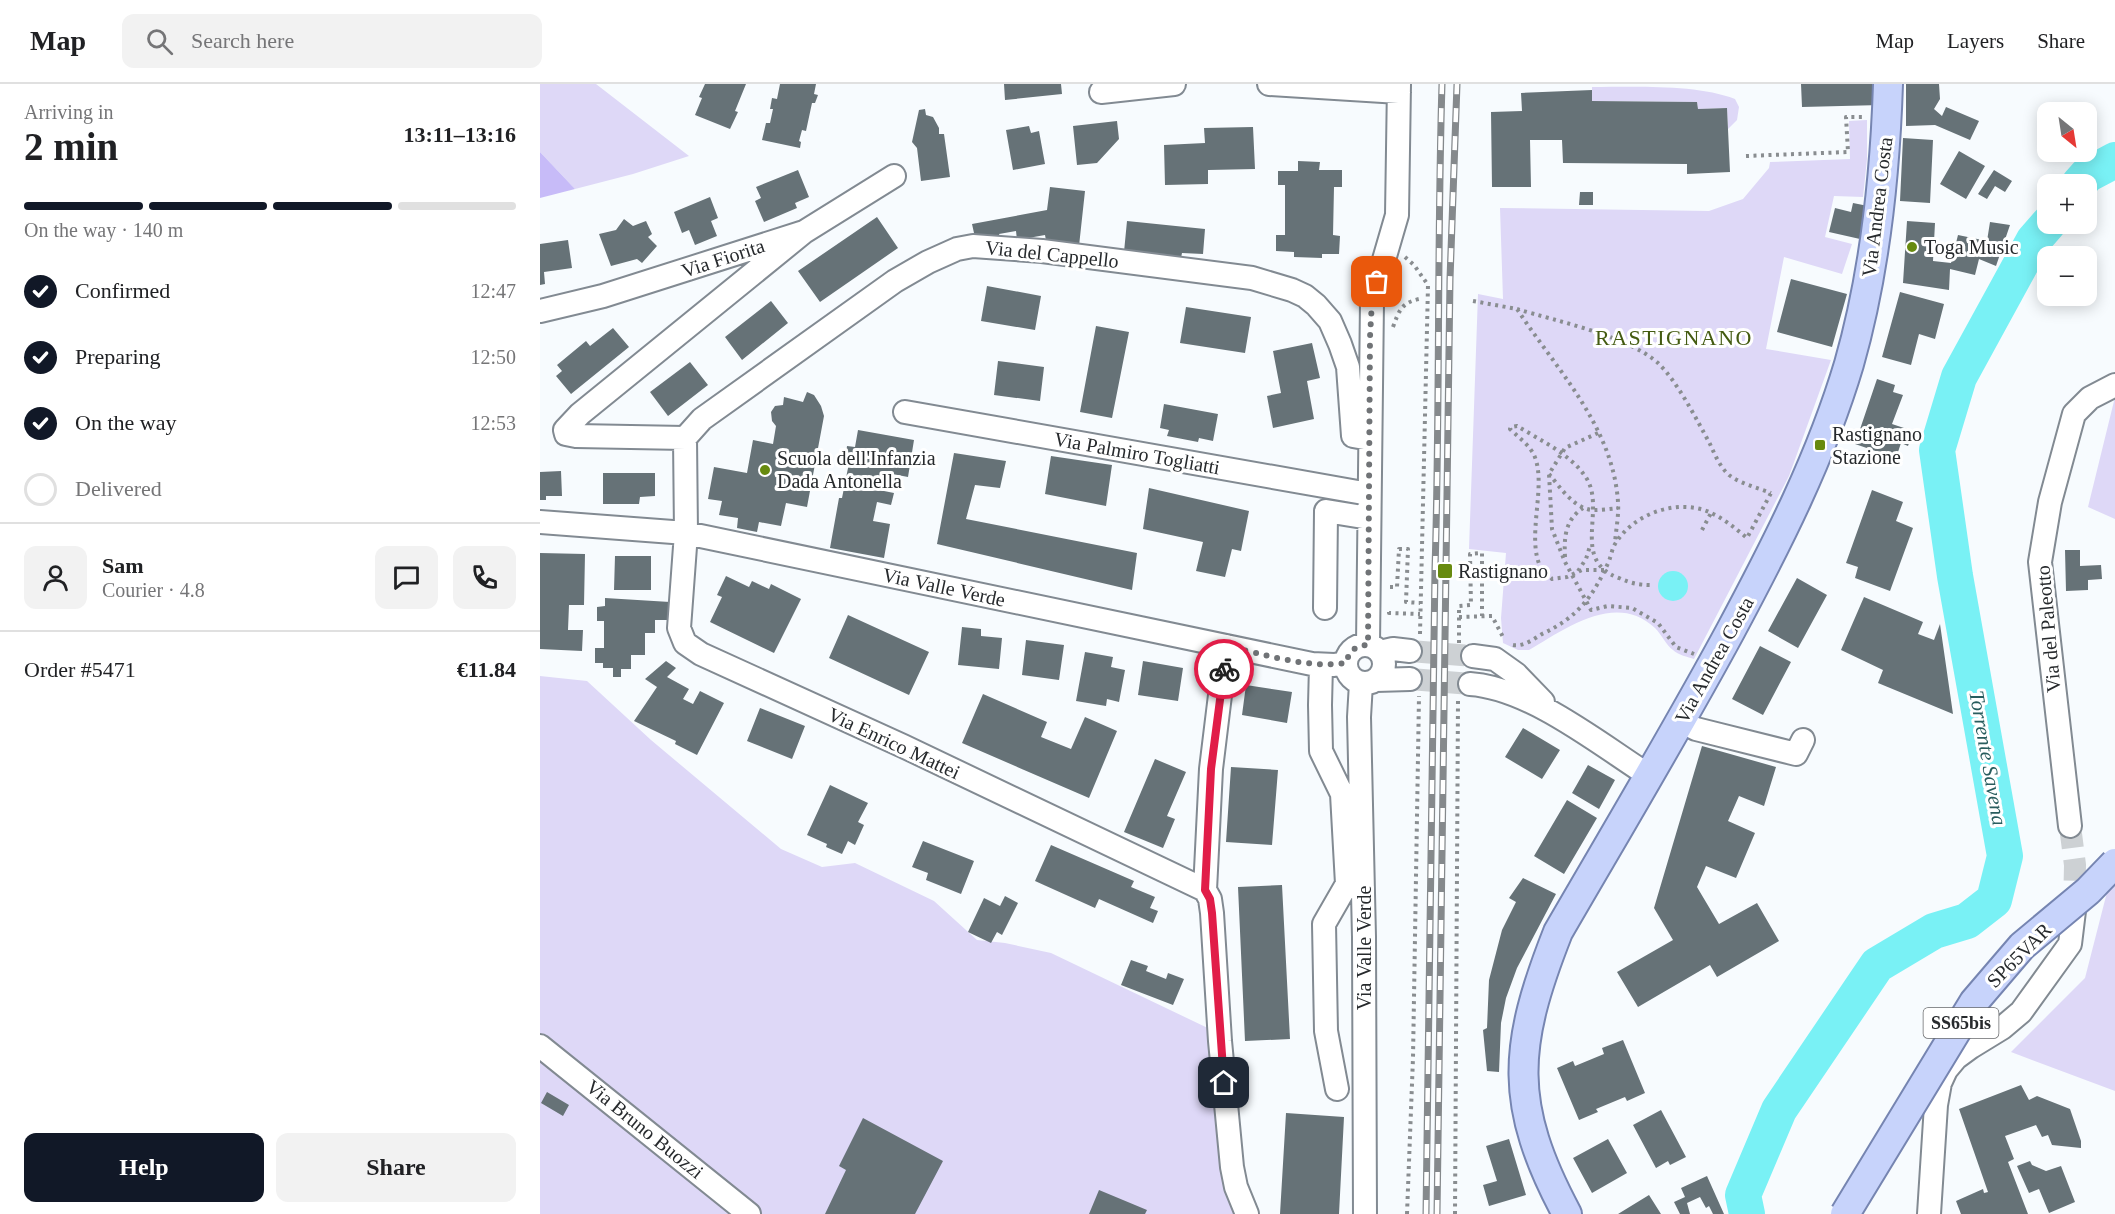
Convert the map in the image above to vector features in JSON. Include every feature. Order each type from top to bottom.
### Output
[{"type":"main road","name":"Via Andrea Costa","points":[[1567,1214],[1539,1155],[1528,1122],[1522,1076],[1524,1040],[1542,972],[1558,933],[1680,722],[1761,573],[1797,503],[1821,445],[1849,363],[1861,315],[1881,192],[1888,84]]},
{"type":"main road","name":"SP65VAR","points":[[1845,1214],[1974,1002],[2022,946],[2088,891],[2115,862]]},
{"type":"street","points":[[1101,92],[1174,84]]},
{"type":"street","points":[[1269,84],[1399,88],[1398,215],[1372,301],[1370,332],[1369,518],[1374,648]]},
{"type":"street","name":"Via Fiorita","points":[[540,311],[603,296],[804,232],[894,176]]},
{"type":"street","points":[[686,532],[685,438],[576,436],[566,434],[565,430],[580,414],[804,232]]},
{"type":"street","name":"Via del Cappello","points":[[685,438],[702,419],[895,281],[928,262],[957,249],[973,246],[1042,251],[1252,278],[1305,296],[1330,321],[1348,367],[1353,436],[1370,439]]},
{"type":"street","name":"Via del Paleotto","points":[[2070,826],[2040,562],[2050,502],[2074,414],[2090,398],[2115,385]]},
{"type":"street","name":"Via Palmiro Togliatti","points":[[905,412],[1369,494]]},
{"type":"street","points":[[1325,608],[1326,511],[1369,518]]},
{"type":"street","name":"Via Valle Verde","points":[[540,522],[686,532],[1321,665],[1346,663]]},
{"type":"street","name":"Via Enrico Mattei","points":[[686,532],[679,628],[686,643],[701,654],[903,746],[1205,890]]},
{"type":"street","points":[[1415,644],[1393,649],[1356,648],[1351,652],[1346,663],[1348,674],[1356,681],[1415,682]]},
{"type":"street","points":[[1226,646],[1211,769],[1205,890],[1210,899],[1212,913],[1220,1041],[1232,1167],[1236,1187],[1247,1214]]},
{"type":"street","name":"Via Valle Verde","points":[[1365,1214],[1364,937],[1359,717],[1369,682],[1384,670],[1385,664],[1374,648]]},
{"type":"street","points":[[1466,654],[1495,659],[1509,669],[1557,717]]},
{"type":"street","points":[[1321,665],[1321,751],[1342,794],[1347,884],[1324,924],[1326,1031],[1337,1089]]},
{"type":"street","points":[[1464,686],[1487,685],[1515,695],[1557,717],[1648,776]]},
{"type":"street","points":[[1680,722],[1696,729],[1796,754],[1803,740]]},
{"type":"street","points":[[1929,1214],[1936,1105],[1940,1083],[1946,1070],[1956,1058],[2002,1028],[2021,1012],[2070,944],[2074,911]]},
{"type":"street","name":"Via Bruno Buozzi","points":[[540,1046],[749,1214]]},
{"type":"path","points":[[1746,156],[1848,152],[1846,117],[1874,116]]},
{"type":"path","points":[[1390,244],[1414,266],[1428,285],[1420,614],[1415,644]]},
{"type":"path","points":[[1370,332],[1392,331],[1400,310],[1409,301],[1419,299]]},
{"type":"path","points":[[1473,301],[1517,309],[1628,344],[1658,363],[1691,412],[1723,468],[1731,476],[1782,496]]},
{"type":"path","points":[[1459,617],[1492,616],[1502,637],[1509,644],[1518,646],[1548,632],[1577,614],[1596,588],[1615,544],[1618,508],[1604,445],[1577,394],[1517,309]]},
{"type":"path","points":[[1573,574],[1586,559],[1591,545],[1592,498],[1586,477],[1569,459],[1517,426],[1511,426],[1510,429],[1525,442],[1534,455],[1538,476],[1535,534],[1542,571],[1552,579],[1573,574],[1591,569],[1604,570]]},
{"type":"path","points":[[1598,433],[1565,448],[1550,474],[1552,529],[1565,562],[1591,610],[1608,606],[1632,608],[1658,623],[1676,646],[1700,656]]},
{"type":"path","points":[[1550,474],[1561,488],[1583,508],[1592,510],[1618,508]]},
{"type":"path","points":[[1615,544],[1633,524],[1654,512],[1676,506],[1711,513],[1747,538],[1771,493]]},
{"type":"path","points":[[1565,562],[1564,538],[1568,525],[1575,513],[1583,508]]},
{"type":"path","points":[[1702,530],[1711,513]]},
{"type":"path","points":[[1591,545],[1595,558],[1604,570],[1613,576],[1638,585],[1651,585]]},
{"type":"path","points":[[1398,583],[1399,549],[1408,549],[1406,602],[1420,603]]},
{"type":"path","points":[[1466,654],[1459,606],[1471,605],[1470,554],[1482,553],[1482,616]]},
{"type":"path","points":[[1390,587],[1390,596]]},
{"type":"path","points":[[1390,605],[1389,614],[1420,614]]},
{"type":"path","points":[[1407,1214],[1413,1047],[1415,682]]},
{"type":"path","points":[[1455,1214],[1464,686]]},
{"type":"shaded area","points":[[540,84],[596,84],[689,156],[575,189],[540,152]]},
{"type":"shaded area","points":[[1592,87],[1665,87],[1720,94],[1735,99],[1739,107],[1737,120],[1728,129],[1727,108],[1698,109],[1697,102],[1592,101]]},
{"type":"shaded area","points":[[1867,120],[1867,159],[1863,197],[1834,196],[1825,237],[1852,244],[1842,274],[1784,257],[1766,349],[1831,360],[1789,476],[1694,659],[1675,652],[1655,628],[1640,617],[1624,613],[1607,613],[1591,617],[1558,632],[1529,650],[1518,650],[1503,643],[1501,618],[1506,553],[1469,549],[1478,294],[1503,299],[1500,208],[1709,211],[1743,199],[1769,168],[1770,162],[1850,159],[1849,121]]},
{"type":"shaded area","points":[[540,152],[575,189],[540,198]]},
{"type":"shaded area","points":[[2115,397],[2115,519],[2088,507]]},
{"type":"shaded area","points":[[540,676],[587,681],[651,740],[781,849],[822,867],[855,863],[934,901],[977,940],[1005,943],[1051,953],[1214,1031],[1243,1214],[540,1214]]},
{"type":"shaded area","points":[[2115,861],[2115,1091],[2011,1052],[2085,978]]},
{"type":"water","points":[[1673,571],[1683,576],[1688,586],[1683,596],[1673,601],[1663,596],[1658,586],[1663,576]]},
{"type":"building","points":[[705,84],[746,84],[735,111],[738,112],[730,129],[695,115]]},
{"type":"building","points":[[780,84],[816,84],[814,94],[818,95],[815,103],[812,103],[806,131],[802,130],[800,148],[762,140],[766,123],[770,123],[773,109],[770,109],[772,98],[777,99]]},
{"type":"building","points":[[1004,84],[1061,84],[1062,94],[1005,100]]},
{"type":"building","points":[[1801,84],[1880,84],[1881,105],[1802,107]]},
{"type":"building","points":[[1906,84],[1939,84],[1940,99],[1934,109],[1942,116],[1946,107],[1979,121],[1970,140],[1935,125],[1906,126]]},
{"type":"building","points":[[1592,90],[1592,101],[1697,102],[1698,109],[1727,108],[1730,172],[1687,174],[1687,164],[1563,163],[1562,140],[1530,140],[1531,187],[1492,187],[1491,112],[1522,111],[1521,93]]},
{"type":"building","points":[[925,109],[926,115],[933,117],[939,128],[939,134],[944,134],[950,177],[921,181],[917,148],[912,142],[919,110]]},
{"type":"building","points":[[1117,121],[1119,139],[1097,163],[1077,165],[1073,126]]},
{"type":"building","points":[[1029,126],[1031,133],[1039,131],[1045,164],[1013,170],[1006,130]]},
{"type":"building","points":[[1253,127],[1255,169],[1208,170],[1208,184],[1165,185],[1164,145],[1205,143],[1204,128]]},
{"type":"building","points":[[1903,138],[1933,140],[1930,203],[1900,201]]},
{"type":"building","points":[[1959,151],[1985,166],[1966,199],[1940,184]]},
{"type":"building","points":[[1298,161],[1320,162],[1319,170],[1342,170],[1342,187],[1334,187],[1333,235],[1340,236],[1339,254],[1322,254],[1322,258],[1294,257],[1294,252],[1276,251],[1276,235],[1285,235],[1285,185],[1278,185],[1278,171],[1298,171]]},
{"type":"building","points":[[798,170],[809,197],[795,203],[797,208],[764,222],[755,201],[761,198],[756,187]]},
{"type":"building","points":[[1994,170],[2012,181],[2005,192],[1995,186],[1987,199],[1978,194]]},
{"type":"building","points":[[1050,187],[1085,191],[1079,246],[1047,246],[1045,235],[1017,240],[1016,231],[976,242],[972,224],[1047,210]]},
{"type":"building","points":[[1580,192],[1593,192],[1593,205],[1579,205]]},
{"type":"building","points":[[710,197],[718,218],[711,221],[717,236],[695,245],[689,230],[682,233],[674,212]]},
{"type":"building","points":[[1853,203],[1868,206],[1860,239],[1829,232],[1835,208],[1851,212]]},
{"type":"building","points":[[877,217],[898,248],[820,302],[798,271]]},
{"type":"building","points":[[624,219],[633,226],[646,221],[652,234],[648,237],[657,246],[642,263],[637,259],[611,266],[599,234],[616,230]]},
{"type":"building","points":[[1127,221],[1205,229],[1203,254],[1182,253],[1181,258],[1124,252]]},
{"type":"building","points":[[1907,221],[1935,223],[1933,261],[1951,263],[1958,235],[1987,241],[1990,222],[2010,225],[1996,266],[1979,259],[1975,275],[1950,269],[1949,290],[1903,283]]},
{"type":"building","points":[[568,240],[572,268],[544,272],[545,284],[540,285],[540,244]]},
{"type":"building","points":[[1791,279],[1847,294],[1832,347],[1777,332]]},
{"type":"building","points":[[987,286],[1041,296],[1035,330],[981,321]]},
{"type":"building","points":[[1900,292],[1944,304],[1935,339],[1919,334],[1911,365],[1882,357]]},
{"type":"building","points":[[771,301],[788,323],[742,360],[725,337]]},
{"type":"building","points":[[1186,307],[1251,317],[1245,353],[1180,343]]},
{"type":"building","points":[[1096,326],[1129,332],[1112,418],[1080,412]]},
{"type":"building","points":[[613,328],[629,347],[571,394],[556,376],[562,371],[557,365],[586,341],[590,346]]},
{"type":"building","points":[[1312,343],[1320,378],[1307,381],[1314,419],[1273,428],[1267,396],[1281,393],[1273,351]]},
{"type":"building","points":[[998,361],[1044,367],[1040,401],[994,395]]},
{"type":"building","points":[[690,362],[708,385],[668,416],[650,392]]},
{"type":"building","points":[[1877,379],[1895,385],[1893,392],[1903,395],[1892,424],[1913,431],[1908,446],[1901,443],[1896,458],[1855,444]]},
{"type":"building","points":[[807,392],[814,395],[824,416],[807,507],[786,503],[781,526],[759,522],[757,532],[737,528],[738,518],[719,515],[722,501],[708,499],[714,467],[747,473],[753,440],[773,444],[776,426],[772,421],[771,412],[775,406],[783,405],[784,397],[803,402]]},
{"type":"building","points":[[1164,404],[1218,414],[1213,441],[1199,438],[1198,442],[1167,436],[1169,430],[1160,428]]},
{"type":"building","points":[[858,430],[914,440],[908,477],[882,472],[879,490],[894,493],[891,505],[877,502],[873,521],[890,524],[884,558],[830,548],[839,498],[842,498],[849,463],[845,462],[847,446],[855,447]]},
{"type":"building","points":[[954,453],[1006,461],[1000,488],[975,485],[966,519],[1137,553],[1132,590],[937,544]]},
{"type":"building","points":[[1051,456],[1112,465],[1106,506],[1045,494]]},
{"type":"building","points":[[561,471],[562,496],[546,496],[546,500],[540,500],[540,472]]},
{"type":"building","points":[[603,473],[655,473],[655,496],[640,497],[639,504],[603,504]]},
{"type":"building","points":[[1149,488],[1249,511],[1241,551],[1232,549],[1225,577],[1196,571],[1203,542],[1143,529]]},
{"type":"building","points":[[1872,490],[1903,502],[1896,521],[1913,528],[1890,591],[1855,578],[1858,567],[1846,563]]},
{"type":"building","points":[[2065,550],[2080,550],[2080,566],[2101,565],[2102,579],[2088,580],[2088,590],[2066,591]]},
{"type":"building","points":[[540,553],[585,554],[584,605],[569,605],[568,630],[583,630],[582,651],[540,649]]},
{"type":"building","points":[[615,556],[651,556],[651,590],[614,590]]},
{"type":"building","points":[[726,576],[749,587],[752,581],[769,589],[771,584],[801,599],[774,653],[710,622],[722,597],[717,595]]},
{"type":"building","points":[[1797,578],[1827,595],[1798,648],[1768,631]]},
{"type":"building","points":[[1864,597],[1923,622],[1918,634],[1934,640],[1940,624],[1953,714],[1878,683],[1883,670],[1841,650]]},
{"type":"building","points":[[605,598],[670,602],[670,620],[655,620],[655,633],[645,633],[645,655],[631,655],[631,669],[621,669],[621,677],[613,677],[613,668],[603,668],[603,663],[595,663],[595,648],[604,648],[604,621],[597,621],[597,607],[605,606]]},
{"type":"building","points":[[848,615],[929,652],[909,695],[829,658]]},
{"type":"building","points":[[962,627],[981,629],[981,636],[1002,638],[999,669],[958,665]]},
{"type":"building","points":[[1026,640],[1064,645],[1059,680],[1022,675]]},
{"type":"building","points":[[1760,646],[1791,662],[1763,715],[1732,699]]},
{"type":"building","points":[[1085,652],[1113,657],[1111,667],[1125,670],[1119,702],[1107,699],[1106,706],[1076,701]]},
{"type":"building","points":[[666,661],[676,668],[667,677],[689,689],[683,699],[693,704],[700,691],[724,703],[697,755],[675,744],[676,741],[634,721],[657,687],[645,679]]},
{"type":"building","points":[[1143,661],[1183,668],[1178,701],[1138,695]]},
{"type":"building","points":[[1246,685],[1292,692],[1287,723],[1242,715]]},
{"type":"building","points":[[983,694],[1047,722],[1041,737],[1071,749],[1085,717],[1117,731],[1089,798],[962,743]]},
{"type":"building","points":[[760,708],[805,726],[792,759],[747,741]]},
{"type":"building","points":[[1523,728],[1560,750],[1542,779],[1505,757]]},
{"type":"building","points":[[1702,746],[1776,767],[1764,806],[1739,796],[1728,821],[1755,833],[1736,878],[1706,866],[1697,887],[1719,924],[1757,903],[1779,941],[1717,977],[1710,965],[1638,1007],[1617,972],[1673,940],[1654,908]]},
{"type":"building","points":[[1155,759],[1186,772],[1167,816],[1175,819],[1163,848],[1124,832]]},
{"type":"building","points":[[1588,765],[1615,780],[1599,809],[1572,793]]},
{"type":"building","points":[[1231,767],[1278,770],[1272,845],[1226,842]]},
{"type":"building","points":[[830,785],[868,803],[858,822],[864,825],[855,845],[848,841],[842,854],[807,835]]},
{"type":"building","points":[[1567,800],[1597,818],[1564,874],[1534,856]]},
{"type":"building","points":[[923,841],[974,861],[961,894],[926,880],[928,873],[912,867]]},
{"type":"building","points":[[1051,845],[1134,881],[1131,887],[1155,897],[1150,908],[1158,911],[1153,923],[1099,899],[1095,908],[1035,881]]},
{"type":"building","points":[[1523,878],[1556,894],[1517,968],[1506,998],[1501,1023],[1499,1072],[1487,1071],[1483,1030],[1487,1028],[1489,980],[1502,930],[1516,902],[1509,898]]},
{"type":"building","points":[[1282,885],[1290,1039],[1245,1041],[1238,887]]},
{"type":"building","points":[[1005,896],[1018,903],[1002,935],[997,932],[991,943],[968,932],[984,898],[1000,906]]},
{"type":"building","points":[[1131,960],[1148,966],[1146,971],[1166,979],[1168,973],[1184,979],[1173,1005],[1121,985]]},
{"type":"building","points":[[1623,1040],[1645,1093],[1627,1101],[1625,1097],[1596,1109],[1598,1112],[1579,1120],[1557,1068],[1573,1061],[1575,1066],[1604,1054],[1602,1048]]},
{"type":"building","points":[[2021,1085],[2029,1100],[2037,1096],[2070,1109],[2081,1141],[2081,1148],[2052,1145],[2048,1135],[2042,1137],[2036,1125],[2005,1136],[2014,1159],[2008,1162],[2028,1214],[1961,1214],[1956,1201],[1983,1189],[1984,1193],[1988,1192],[1959,1109]]},
{"type":"building","points":[[547,1092],[569,1105],[563,1116],[541,1103]]},
{"type":"building","points":[[1661,1110],[1686,1157],[1670,1165],[1668,1161],[1656,1168],[1633,1125]]},
{"type":"building","points":[[1286,1113],[1344,1117],[1339,1214],[1280,1214]]},
{"type":"building","points":[[863,1118],[943,1161],[915,1214],[825,1214],[846,1170],[839,1166]]},
{"type":"building","points":[[1509,1139],[1526,1195],[1489,1206],[1483,1185],[1497,1181],[1486,1146]]},
{"type":"building","points":[[1608,1139],[1627,1173],[1592,1193],[1573,1158]]},
{"type":"building","points":[[2030,1161],[2032,1165],[2046,1171],[2061,1166],[2075,1202],[2049,1213],[2039,1189],[2029,1193],[2017,1166]]},
{"type":"building","points":[[1707,1176],[1724,1214],[1713,1214],[1709,1206],[1706,1208],[1700,1197],[1687,1203],[1690,1214],[1680,1214],[1674,1202],[1685,1197],[1681,1188]]},
{"type":"building","points":[[1099,1190],[1147,1210],[1145,1214],[1089,1214]]},
{"type":"building","points":[[1649,1195],[1661,1214],[1618,1214]]},
{"type":"waterway","name":"Torrente Savena","points":[[2089,174],[2115,160]]},
{"type":"waterway","name":"Torrente Savena","points":[[1747,1214],[1743,1195],[1779,1110],[1877,965],[1934,931],[1967,921],[1994,900],[2005,856],[1955,576],[1937,450],[1959,377],[2039,234]]},
{"type":"tunnel","points":[[1410,651],[1473,656]]},
{"type":"tunnel","points":[[1410,679],[1470,684]]},
{"type":"tunnel","points":[[2070,826],[2075,865],[2074,911]]},
{"type":"railway","points":[[1426,1214],[1442,84]]},
{"type":"railway","points":[[1437,1214],[1450,279],[1457,84]]},
{"type":"way so far","points":[[1224,669],[1226,646],[1312,664],[1334,665],[1346,663],[1351,652],[1362,645],[1368,645],[1370,337],[1372,301],[1377,282]]},
{"type":"place","name":"Toga Music","points":[[1912,247]]},
{"type":"place","name":"Rastignano Stazione","points":[[1820,445]]},
{"type":"place","name":"Scuola dell'Infanzia Dada Antonella","points":[[765,470]]},
{"type":"place","name":"Rastignano","points":[[1445,571]]},
{"type":"district","name":"RASTIGNANO","points":[[1674,337]]},
{"type":"route","points":[[1224,669],[1211,769],[1205,890],[1210,899],[1212,913],[1224,1083]]}]
